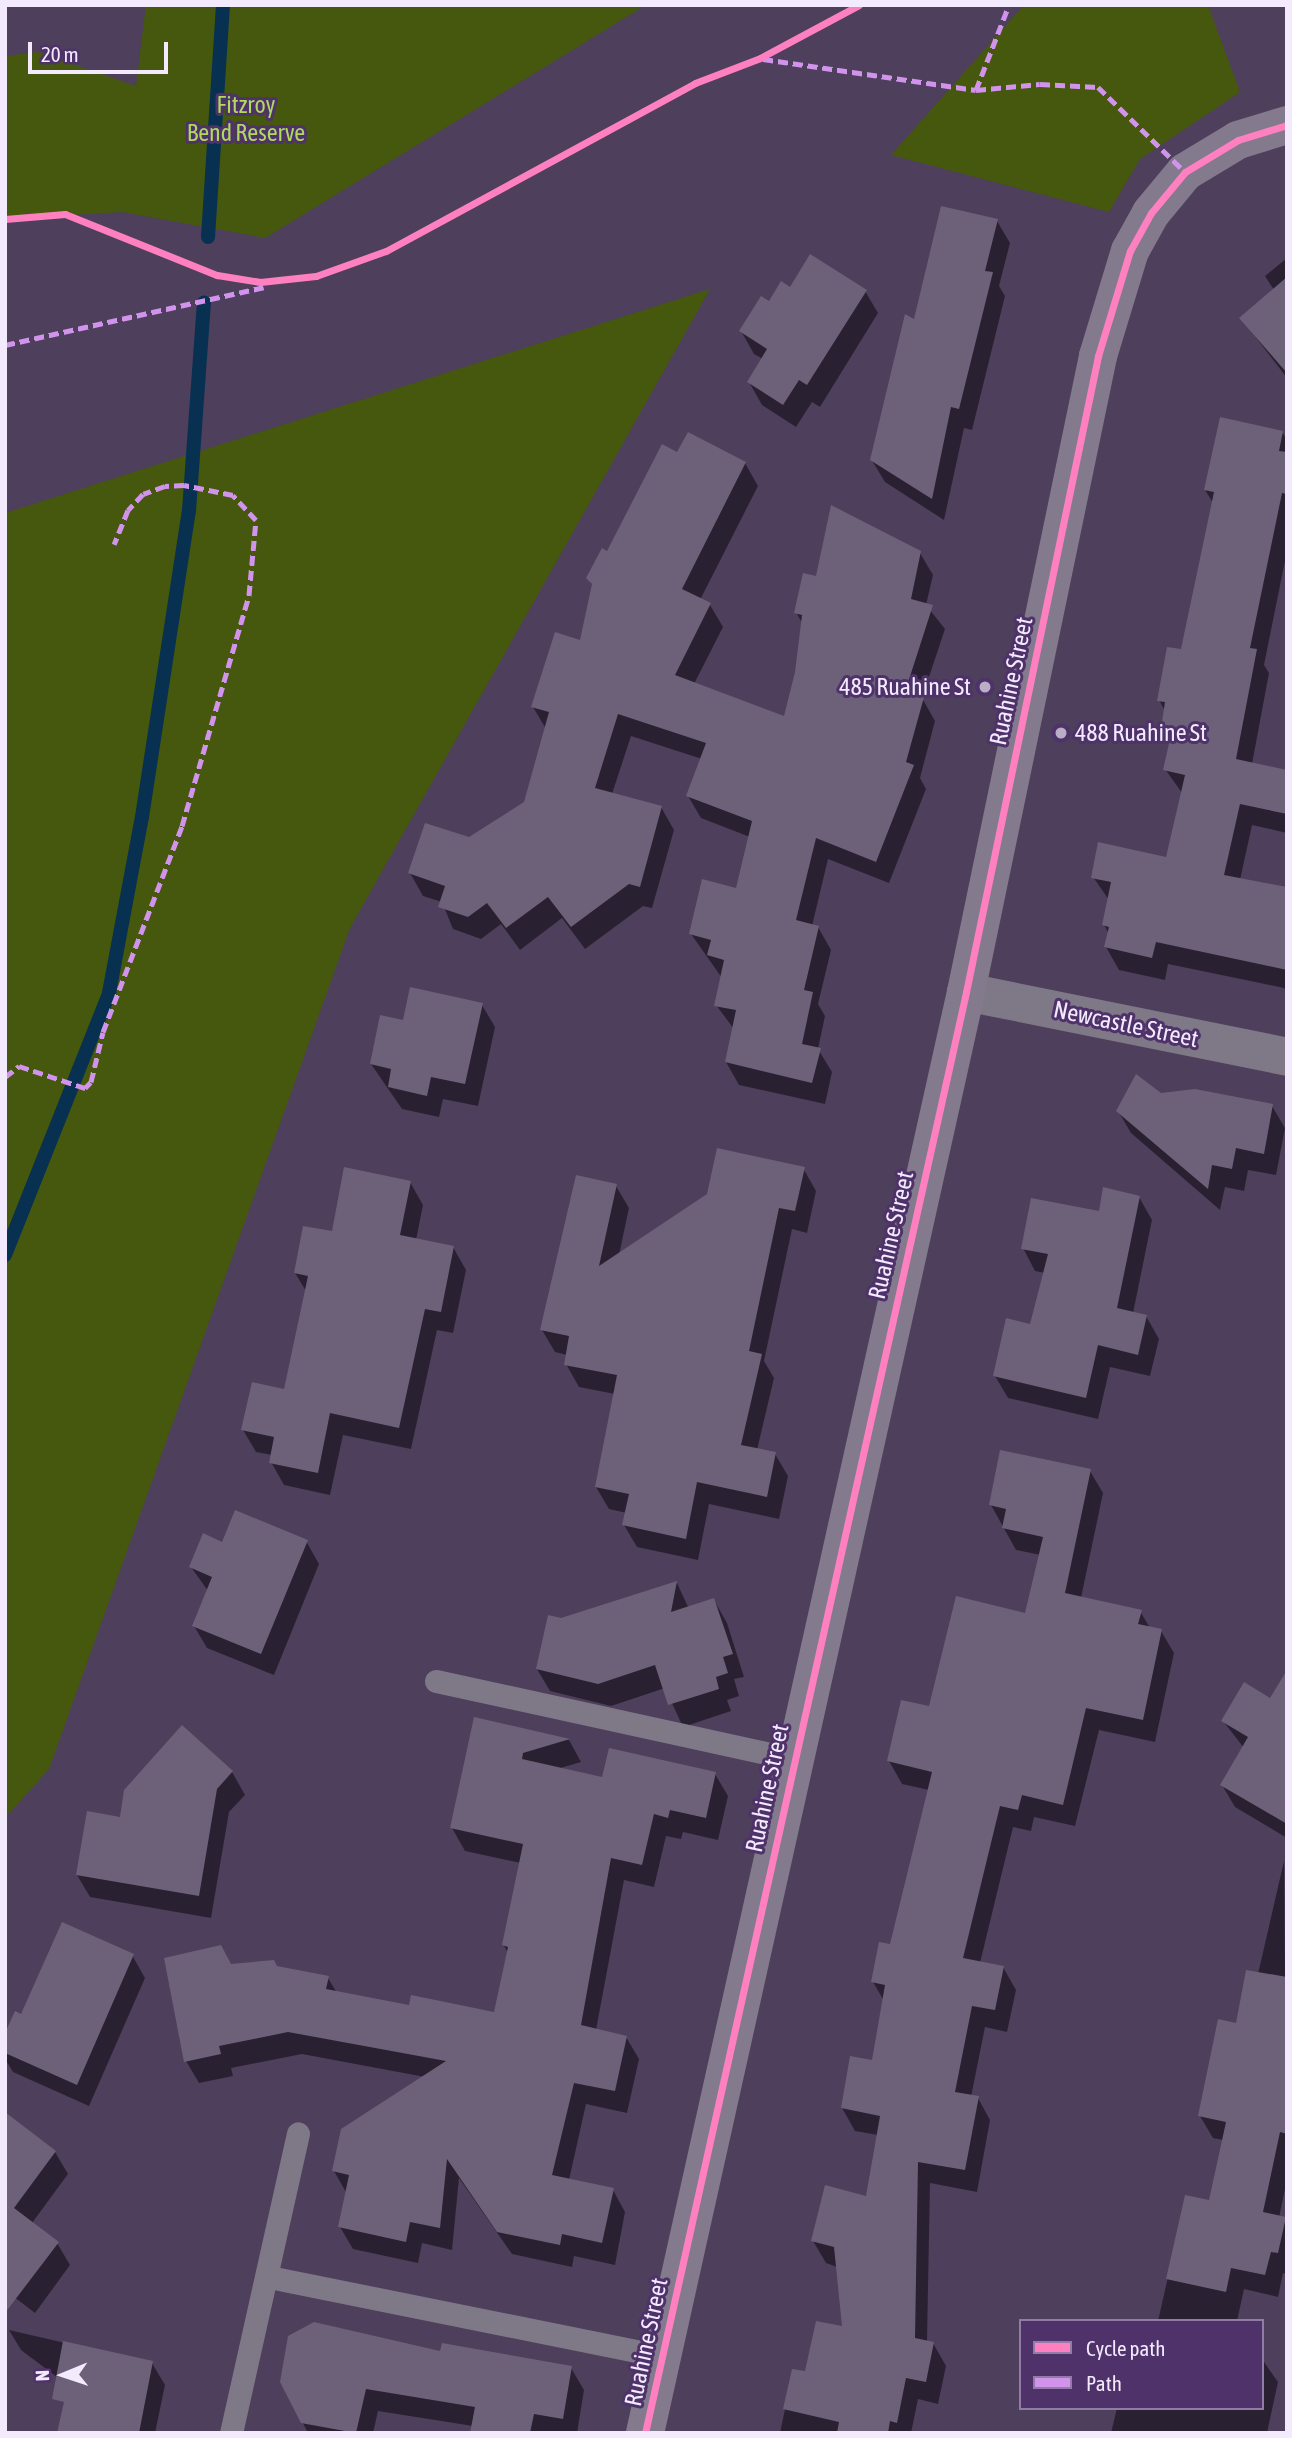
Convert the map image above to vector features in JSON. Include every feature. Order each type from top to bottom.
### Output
[{"type":"street","name":"Ruahine Street","points":[[646,2433],[793,1759],[966,992],[1098,356],[1130,251],[1151,213],[1185,172],[1238,140],[1287,125]]},
{"type":"street","name":"Newcastle Street","points":[[966,992],[1287,1057]]},
{"type":"lane","points":[[436,1681],[793,1759]]},
{"type":"lane","points":[[231,2433],[269,2277],[298,2133]]},
{"type":"lane","points":[[269,2277],[662,2357]]},
{"type":"green space","name":"Fitzroy Bend Reserve","points":[[146,5],[646,5],[265,238],[122,212],[5,219],[5,56],[38,52],[136,86]]},
{"type":"green space","points":[[1024,5],[1208,5],[1240,92],[1140,159],[1109,212],[891,155]]},
{"type":"green space","points":[[710,289],[350,928],[49,1769],[5,1818],[5,513]]},
{"type":"building","points":[[941,206],[998,219],[985,271],[993,272],[959,409],[951,407],[932,499],[870,460],[905,314],[914,319]]},
{"type":"building","points":[[810,254],[867,290],[807,385],[799,380],[783,405],[747,382],[767,349],[739,331],[761,296],[769,301],[781,281],[790,287]]},
{"type":"building","points":[[1287,277],[1287,373],[1239,318]]},
{"type":"building","points":[[1220,417],[1283,431],[1279,451],[1287,452],[1287,494],[1282,493],[1250,648],[1257,649],[1236,759],[1287,770],[1287,814],[1240,804],[1224,875],[1287,887],[1287,970],[1156,942],[1152,958],[1104,947],[1109,927],[1102,925],[1111,882],[1091,878],[1098,842],[1166,857],[1185,775],[1163,770],[1172,730],[1161,728],[1165,702],[1157,701],[1167,647],[1181,649],[1214,492],[1204,490]]},
{"type":"building","points":[[688,432],[746,462],[682,589],[711,603],[675,675],[784,716],[795,672],[802,615],[794,613],[803,573],[816,576],[831,505],[921,551],[911,599],[933,605],[905,692],[924,697],[906,762],[914,765],[876,862],[816,838],[796,920],[819,926],[804,990],[813,992],[802,1044],[821,1048],[812,1083],[725,1062],[736,1010],[714,1006],[724,960],[707,955],[711,940],[689,934],[702,879],[736,888],[752,821],[686,796],[706,743],[618,714],[595,788],[662,806],[640,887],[629,884],[571,927],[548,897],[506,928],[487,903],[468,917],[438,907],[445,886],[408,873],[425,823],[469,837],[524,802],[549,712],[531,707],[555,632],[580,640],[592,584],[586,578],[602,548],[607,551],[662,444],[677,452]]},
{"type":"building","points":[[410,987],[483,1003],[465,1084],[431,1077],[427,1096],[388,1087],[391,1069],[370,1064],[380,1015],[403,1020]]},
{"type":"building","points":[[1136,1074],[1161,1093],[1195,1089],[1273,1104],[1264,1154],[1236,1148],[1232,1169],[1212,1165],[1208,1189],[1116,1111]]},
{"type":"building","points":[[717,1148],[805,1167],[795,1211],[779,1208],[749,1351],[762,1354],[741,1445],[776,1452],[767,1497],[697,1482],[686,1539],[622,1525],[629,1494],[595,1487],[617,1375],[564,1365],[569,1336],[540,1330],[576,1175],[617,1184],[599,1266],[707,1194]]},
{"type":"building","points":[[344,1167],[411,1181],[400,1235],[454,1246],[441,1312],[425,1309],[399,1428],[330,1413],[318,1473],[269,1463],[274,1437],[241,1430],[252,1382],[284,1389],[308,1276],[294,1273],[303,1226],[332,1231]]},
{"type":"building","points":[[1103,1187],[1140,1196],[1117,1308],[1147,1315],[1138,1355],[1098,1345],[1086,1398],[993,1376],[1006,1318],[1030,1324],[1048,1254],[1021,1249],[1031,1198],[1099,1211]]},
{"type":"building","points":[[1000,1450],[1091,1469],[1065,1593],[1142,1610],[1138,1624],[1162,1629],[1143,1720],[1086,1708],[1063,1805],[1022,1795],[1018,1810],[1000,1806],[963,1958],[1004,1966],[995,2010],[972,2006],[955,2092],[979,2096],[965,2170],[918,2162],[915,2338],[934,2342],[926,2382],[906,2378],[897,2423],[890,2421],[888,2433],[837,2433],[839,2422],[783,2409],[792,2369],[805,2371],[816,2321],[842,2326],[834,2247],[811,2241],[825,2185],[866,2196],[880,2116],[841,2108],[850,2056],[872,2060],[885,1985],[871,1982],[879,1942],[890,1944],[932,1772],[887,1761],[901,1700],[929,1706],[956,1596],[1025,1613],[1043,1537],[1002,1528],[1006,1509],[989,1505]]},
{"type":"building","points":[[235,1510],[308,1540],[261,1654],[192,1626],[212,1577],[189,1567],[203,1533],[222,1542]]},
{"type":"building","points":[[677,1581],[671,1612],[714,1598],[733,1654],[723,1657],[728,1673],[716,1677],[719,1689],[668,1705],[655,1665],[598,1684],[536,1669],[548,1615],[561,1618]]},
{"type":"building","points":[[1287,1670],[1287,1824],[1220,1785],[1248,1737],[1221,1721],[1244,1682],[1270,1698]]},
{"type":"building","points":[[474,1717],[570,1739],[523,1753],[522,1759],[602,1777],[609,1748],[716,1772],[706,1818],[670,1810],[668,1818],[654,1814],[642,1865],[611,1858],[581,2025],[627,2036],[615,2091],[574,2083],[552,2175],[614,2188],[602,2243],[562,2234],[560,2245],[497,2232],[447,2159],[440,2228],[410,2222],[406,2242],[338,2227],[349,2175],[332,2171],[341,2129],[446,2061],[288,2032],[219,2046],[221,2054],[184,2062],[164,1958],[221,1945],[231,1964],[274,1960],[277,1966],[329,1976],[326,1989],[409,2005],[411,1995],[494,2012],[508,1947],[502,1945],[523,1844],[450,1828]]},
{"type":"building","points":[[182,1725],[233,1771],[217,1789],[199,1896],[76,1875],[87,1811],[120,1817],[124,1790]]},
{"type":"building","points":[[62,1922],[134,1954],[77,2085],[5,2053],[5,2033],[15,2011],[21,2014]]},
{"type":"building","points":[[1246,1970],[1287,1977],[1287,2134],[1280,2132],[1263,2212],[1286,2217],[1278,2253],[1271,2252],[1265,2275],[1231,2268],[1226,2292],[1166,2279],[1185,2195],[1209,2200],[1226,2122],[1198,2116],[1218,2019],[1236,2023]]},
{"type":"building","points":[[5,2112],[56,2151],[14,2208],[59,2242],[5,2313]]},
{"type":"building","points":[[314,2322],[440,2351],[442,2343],[572,2366],[563,2419],[534,2414],[530,2433],[470,2433],[475,2407],[366,2389],[356,2433],[301,2423],[280,2382],[288,2336]]},
{"type":"building","points":[[63,2341],[153,2361],[139,2433],[57,2433],[64,2402],[52,2399]]},
{"type":"waterway","points":[[208,237],[223,5]]},
{"type":"waterway","points":[[5,1255],[109,993],[142,817],[189,511],[204,303]]},
{"type":"marked path","points":[[976,90],[1009,5]]},
{"type":"marked path","points":[[763,59],[976,90],[1040,84],[1098,87],[1185,172]]},
{"type":"marked path","points":[[5,345],[264,287]]},
{"type":"marked path","points":[[5,1077],[19,1066],[85,1088],[91,1082],[103,1032],[182,826],[249,595],[256,520],[233,495],[184,485],[165,486],[143,494],[128,510],[114,544]]},
{"type":"cycle path","points":[[5,219],[65,214],[217,275],[260,282],[316,276],[386,251],[695,83],[760,58],[859,5]]},
{"type":"cycle path","points":[[645,2433],[966,992],[1098,356],[1130,251],[1151,213],[1185,172],[1238,140],[1287,125]]},
{"type":"place","name":"485 Ruahine St","points":[[985,687]]},
{"type":"place","name":"488 Ruahine St","points":[[1061,733]]}]
